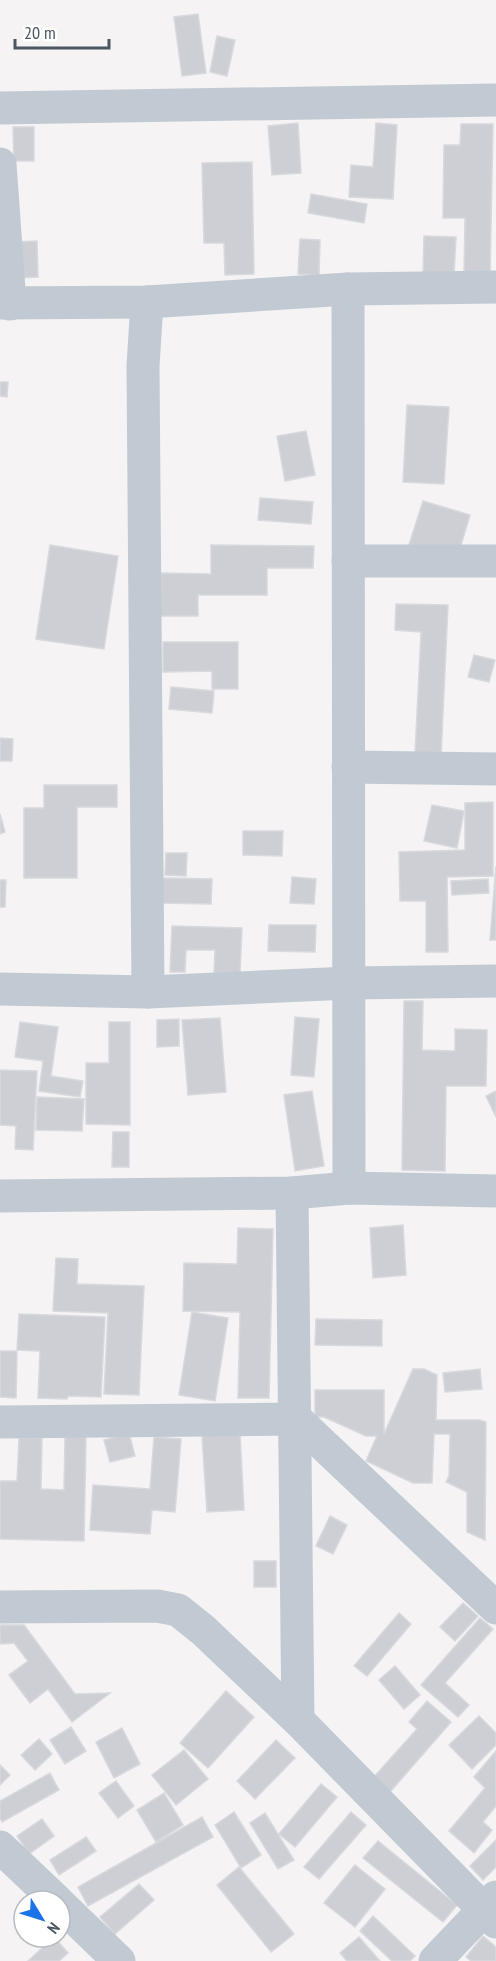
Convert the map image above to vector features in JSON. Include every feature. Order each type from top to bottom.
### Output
[{"type":"street","points":[[0,108],[496,100]]},
{"type":"street","points":[[0,164],[5,303],[147,302],[348,289],[496,287]]},
{"type":"street","points":[[348,289],[349,1188]]},
{"type":"street","points":[[147,302],[143,377],[148,992]]},
{"type":"street","points":[[348,561],[496,561]]},
{"type":"street","points":[[348,766],[496,769]]},
{"type":"street","points":[[0,989],[148,992],[349,983],[496,981]]},
{"type":"street","points":[[0,1196],[292,1193],[349,1188],[496,1191]]},
{"type":"street","points":[[292,1193],[298,1720]]},
{"type":"street","points":[[0,1422],[296,1419],[496,1608]]},
{"type":"street","points":[[0,1607],[157,1606],[178,1610],[203,1630],[492,1910],[435,1961]]},
{"type":"street","points":[[0,1847],[44,1889]]},
{"type":"street","points":[[72,1916],[119,1961]]},
{"type":"building","points":[[198,14],[206,73],[182,76],[174,17]]},
{"type":"building","points":[[217,36],[235,40],[227,76],[210,72]]},
{"type":"building","points":[[298,123],[301,173],[272,175],[268,126]]},
{"type":"building","points":[[376,123],[397,125],[393,199],[349,197],[351,165],[373,167]]},
{"type":"building","points":[[461,124],[493,124],[490,277],[464,276],[465,218],[443,218],[444,145],[460,145]]},
{"type":"building","points":[[13,127],[34,127],[34,161],[14,161]]},
{"type":"building","points":[[252,162],[254,274],[225,275],[224,243],[204,243],[202,163]]},
{"type":"building","points":[[311,194],[367,204],[364,223],[308,213]]},
{"type":"building","points":[[424,236],[456,237],[454,274],[423,274]]},
{"type":"building","points":[[300,239],[320,240],[319,275],[298,274]]},
{"type":"building","points":[[37,241],[38,277],[16,278],[14,242]]},
{"type":"building","points":[[0,382],[8,382],[7,397],[0,396]]},
{"type":"building","points":[[407,405],[449,407],[444,484],[403,482]]},
{"type":"building","points":[[306,431],[315,475],[285,481],[277,436]]},
{"type":"building","points":[[260,498],[313,502],[311,524],[258,520]]},
{"type":"building","points":[[423,501],[470,515],[456,562],[408,548]]},
{"type":"building","points":[[50,545],[118,556],[104,649],[36,639]]},
{"type":"building","points":[[211,545],[314,546],[313,568],[267,568],[267,595],[198,595],[198,616],[160,616],[161,573],[211,574]]},
{"type":"building","points":[[396,604],[448,605],[441,757],[415,755],[421,632],[395,630]]},
{"type":"building","points":[[163,642],[238,642],[238,689],[212,689],[212,671],[163,672]]},
{"type":"building","points":[[474,655],[495,660],[489,682],[468,677]]},
{"type":"building","points":[[171,687],[214,691],[212,713],[169,709]]},
{"type":"building","points":[[0,738],[13,739],[12,761],[0,761]]},
{"type":"building","points":[[44,785],[117,785],[117,807],[77,807],[77,878],[24,878],[24,808],[44,808]]},
{"type":"building","points":[[493,802],[493,876],[447,877],[448,952],[426,952],[426,901],[400,901],[399,852],[465,850],[465,803]]},
{"type":"building","points":[[432,805],[464,811],[457,848],[424,841]]},
{"type":"building","points":[[0,814],[5,832],[0,834]]},
{"type":"building","points":[[243,831],[283,831],[282,856],[243,855]]},
{"type":"building","points":[[166,853],[187,853],[186,876],[165,875]]},
{"type":"building","points":[[496,866],[496,940],[490,940]]},
{"type":"building","points":[[292,877],[316,879],[314,904],[290,903]]},
{"type":"building","points":[[163,878],[212,879],[211,904],[162,903]]},
{"type":"building","points":[[488,879],[489,893],[452,895],[451,881]]},
{"type":"building","points":[[0,880],[6,880],[5,907],[0,907]]},
{"type":"building","points":[[269,925],[316,925],[315,952],[268,951]]},
{"type":"building","points":[[172,926],[242,928],[240,974],[214,973],[215,950],[186,950],[185,972],[170,972]]},
{"type":"building","points":[[404,1001],[423,1001],[422,1050],[455,1051],[455,1029],[487,1030],[486,1086],[446,1086],[445,1171],[402,1170]]},
{"type":"building","points":[[295,1017],[319,1019],[314,1077],[291,1075]]},
{"type":"building","points":[[220,1018],[226,1092],[188,1095],[182,1020]]},
{"type":"building","points":[[179,1019],[179,1046],[157,1047],[157,1020]]},
{"type":"building","points":[[20,1022],[58,1027],[51,1076],[83,1081],[80,1097],[39,1091],[43,1061],[15,1057]]},
{"type":"building","points":[[109,1022],[130,1022],[130,1125],[86,1124],[86,1063],[109,1063]]},
{"type":"building","points":[[0,1070],[37,1071],[33,1150],[15,1149],[16,1126],[0,1125]]},
{"type":"building","points":[[312,1091],[324,1166],[295,1171],[284,1095]]},
{"type":"building","points":[[496,1091],[496,1117],[486,1096]]},
{"type":"building","points":[[37,1097],[84,1099],[82,1131],[36,1130]]},
{"type":"building","points":[[113,1132],[129,1132],[129,1167],[112,1167]]},
{"type":"building","points":[[403,1225],[406,1275],[373,1278],[370,1228]]},
{"type":"building","points":[[238,1228],[273,1229],[269,1398],[238,1398],[240,1312],[183,1311],[184,1263],[237,1264]]},
{"type":"building","points":[[56,1258],[78,1259],[77,1284],[144,1286],[139,1395],[104,1394],[108,1313],[53,1311]]},
{"type":"building","points":[[192,1312],[228,1318],[215,1401],[179,1395]]},
{"type":"building","points":[[19,1314],[105,1317],[101,1397],[38,1398],[40,1351],[17,1350]]},
{"type":"building","points":[[316,1319],[382,1320],[382,1346],[315,1345]]},
{"type":"building","points":[[0,1351],[17,1351],[16,1398],[0,1397]]},
{"type":"building","points":[[413,1369],[424,1369],[437,1375],[436,1420],[486,1422],[485,1540],[467,1532],[467,1492],[446,1482],[449,1476],[450,1434],[434,1434],[432,1483],[413,1483],[366,1461],[377,1436],[366,1436],[324,1417],[315,1417],[315,1390],[384,1390],[384,1434]]},
{"type":"building","points":[[480,1369],[482,1389],[445,1392],[443,1373]]},
{"type":"building","points":[[129,1433],[135,1456],[110,1462],[104,1440]]},
{"type":"building","points":[[240,1433],[244,1510],[207,1512],[202,1436]]},
{"type":"building","points":[[65,1437],[86,1437],[84,1541],[0,1539],[0,1481],[17,1481],[19,1438],[42,1438],[41,1489],[64,1490]]},
{"type":"building","points":[[154,1437],[181,1439],[175,1512],[152,1510],[150,1534],[90,1530],[93,1485],[150,1489]]},
{"type":"building","points":[[330,1516],[347,1525],[333,1554],[316,1546]]},
{"type":"building","points":[[254,1561],[276,1561],[276,1587],[254,1587]]},
{"type":"building","points":[[463,1603],[478,1616],[455,1641],[440,1627]]},
{"type":"building","points":[[399,1613],[411,1624],[367,1676],[354,1666]]},
{"type":"building","points":[[480,1618],[493,1629],[445,1683],[469,1705],[458,1717],[421,1685]]},
{"type":"building","points":[[0,1625],[24,1625],[75,1694],[110,1693],[72,1722],[48,1689],[30,1703],[9,1675],[28,1661],[14,1643],[0,1644]]},
{"type":"building","points":[[395,1666],[420,1695],[404,1709],[379,1680]]},
{"type":"building","points":[[226,1691],[254,1717],[208,1768],[180,1743]]},
{"type":"building","points":[[427,1701],[451,1722],[390,1792],[373,1778],[417,1729],[409,1722]]},
{"type":"building","points":[[479,1716],[496,1733],[496,1745],[472,1769],[449,1745]]},
{"type":"building","points":[[71,1727],[86,1751],[65,1764],[50,1740]]},
{"type":"building","points":[[122,1728],[140,1764],[114,1778],[96,1742]]},
{"type":"building","points":[[39,1739],[52,1754],[35,1770],[21,1755]]},
{"type":"building","points":[[276,1740],[295,1758],[255,1799],[237,1781]]},
{"type":"building","points":[[184,1750],[208,1779],[176,1805],[152,1775]]},
{"type":"building","points":[[496,1751],[496,1806],[483,1822],[492,1830],[474,1853],[449,1831],[485,1788],[474,1777]]},
{"type":"building","points":[[0,1765],[10,1775],[0,1785]]},
{"type":"building","points":[[50,1773],[59,1790],[2,1822],[0,1801]]},
{"type":"building","points":[[116,1781],[134,1806],[118,1818],[99,1793]]},
{"type":"building","points":[[321,1784],[337,1797],[295,1847],[279,1834]]},
{"type":"building","points":[[164,1793],[183,1825],[156,1842],[137,1810]]},
{"type":"building","points":[[234,1812],[261,1855],[241,1868],[215,1825]]},
{"type":"building","points":[[351,1812],[366,1825],[319,1879],[304,1867]]},
{"type":"building","points":[[265,1813],[294,1860],[278,1869],[250,1823]]},
{"type":"building","points":[[202,1817],[213,1837],[88,1906],[78,1887]]},
{"type":"building","points":[[42,1819],[54,1836],[29,1854],[17,1836]]},
{"type":"building","points":[[86,1837],[96,1851],[59,1875],[50,1860]]},
{"type":"building","points":[[496,1840],[496,1867],[483,1880],[470,1866]]},
{"type":"building","points":[[378,1841],[457,1905],[443,1922],[363,1858]]},
{"type":"building","points":[[355,1865],[385,1889],[355,1927],[324,1903]]},
{"type":"building","points":[[239,1867],[294,1934],[271,1952],[217,1885]]},
{"type":"building","points":[[139,1884],[154,1900],[115,1934],[100,1917]]},
{"type":"building","points":[[373,1916],[415,1956],[410,1961],[392,1961],[360,1931]]},
{"type":"building","points":[[483,1936],[496,1947],[496,1961],[471,1961],[466,1957]]},
{"type":"building","points":[[359,1937],[380,1961],[347,1961],[340,1953]]},
{"type":"building","points":[[41,1949],[64,1949],[68,1953],[59,1961],[28,1961]]}]
